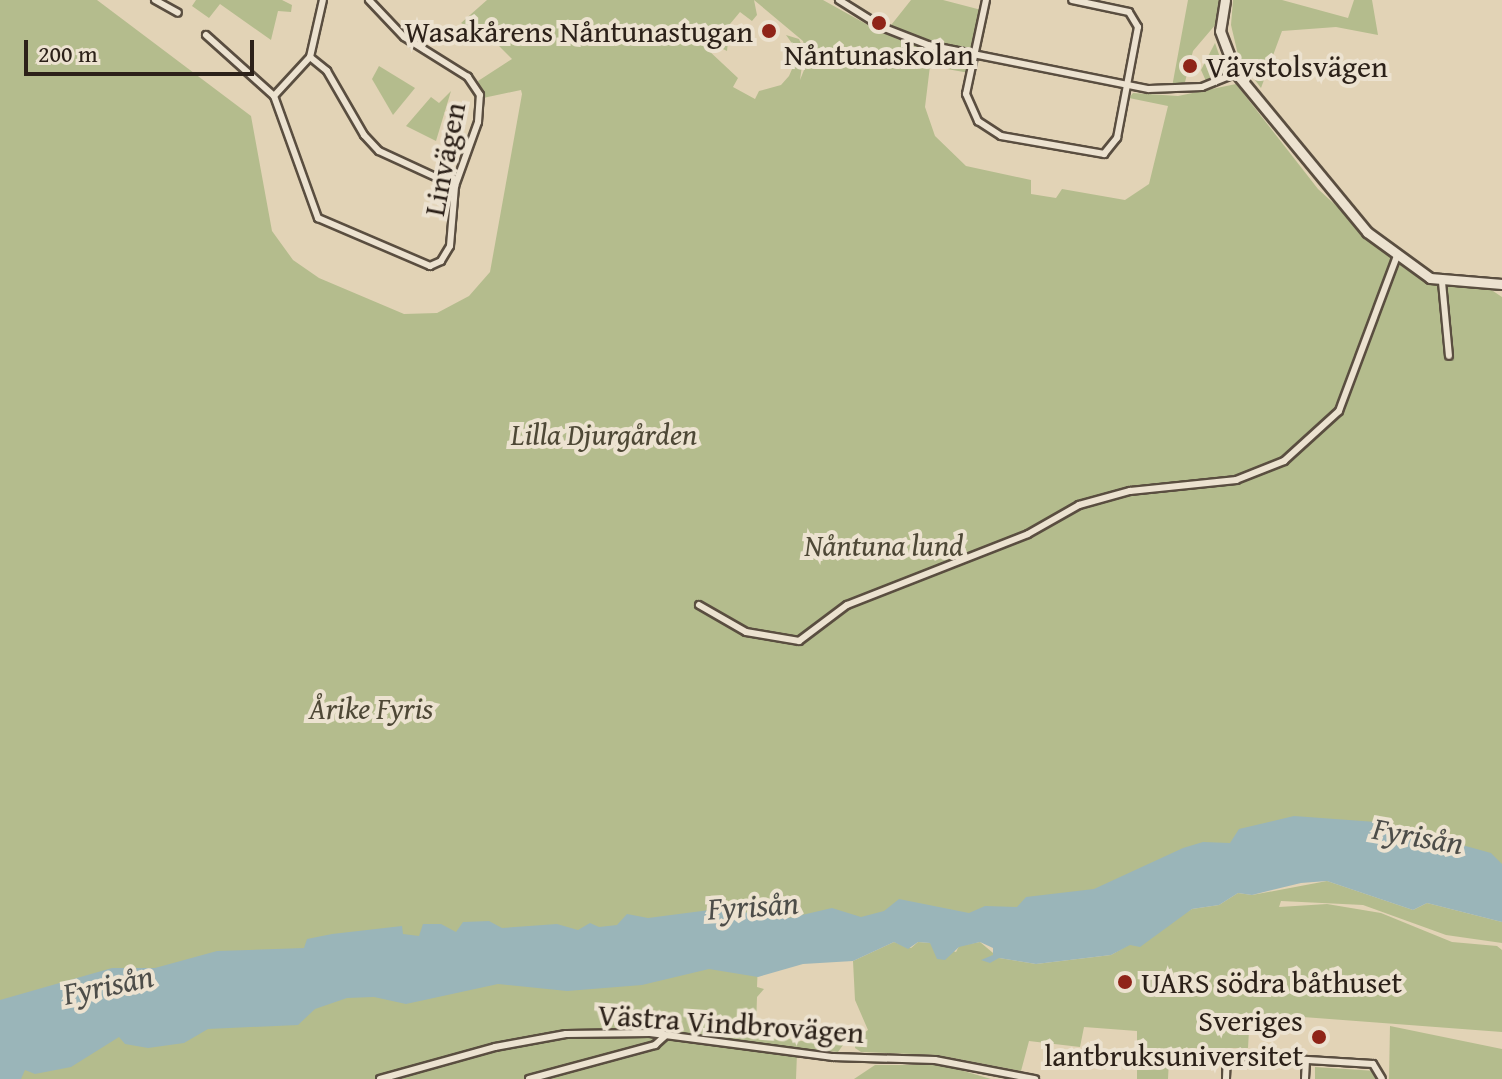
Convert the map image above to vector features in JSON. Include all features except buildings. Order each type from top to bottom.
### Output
[{"type":"street","points":[[155,0],[178,13]]},
{"type":"street","points":[[274,96],[310,57],[323,0]]},
{"type":"street","name":"Linvägen","points":[[206,35],[274,96],[314,212],[324,223],[430,266],[441,261],[450,246],[455,186],[478,122],[477,88],[461,71],[404,37],[369,0]]},
{"type":"street","points":[[839,0],[882,27],[973,55],[1127,85],[1185,90],[1236,73]]},
{"type":"street","points":[[986,0],[966,94],[969,107],[988,132],[1094,155],[1113,147],[1138,33],[1134,17],[1072,0]]},
{"type":"street","points":[[1225,0],[1220,31],[1236,73],[1314,174],[1397,256],[1442,282],[1502,284]]},
{"type":"street","points":[[310,57],[327,71],[376,149],[455,186]]},
{"type":"street","points":[[699,605],[746,632],[799,641],[847,605],[1028,534],[1079,505],[1130,491],[1215,484],[1284,461],[1339,411],[1397,256]]},
{"type":"street","points":[[1442,282],[1449,356]]},
{"type":"street","name":"Västra Vindbrovägen","points":[[380,1079],[495,1047],[566,1034],[666,1035],[833,1057],[935,1060],[1035,1079]]},
{"type":"street","points":[[529,1079],[655,1045],[666,1035]]},
{"type":"street","points":[[1226,1079],[1227,1055],[1378,1066],[1382,1079]]},
{"type":"street","points":[[1305,1079],[1306,1061]]},
{"type":"green space","name":"Årike Fyris","points":[[0,0],[97,0],[251,116],[272,231],[293,260],[319,278],[404,314],[437,313],[469,296],[490,272],[522,94],[521,90],[483,98],[478,81],[512,59],[491,38],[461,23],[487,0],[754,0],[823,0],[884,34],[911,0],[943,0],[989,12],[975,74],[930,66],[925,107],[935,136],[966,166],[1031,180],[1031,194],[1056,198],[1062,189],[1125,200],[1149,184],[1168,106],[1129,98],[1133,93],[1178,96],[1236,84],[1318,189],[1404,268],[1427,282],[1487,287],[1502,297],[1502,884],[1298,847],[1072,921],[759,937],[757,987],[764,989],[757,997],[756,1028],[793,1040],[843,1045],[838,1052],[754,1044],[797,1053],[796,1079],[0,1079]],"holes":[[[754,0],[803,41],[808,60],[800,80],[804,51],[799,39],[786,35],[799,53],[789,76],[781,85],[759,91],[755,99],[733,87],[738,78],[707,49],[711,43],[727,51],[730,24],[740,12],[752,21],[757,15]]]},
{"type":"green space","points":[[196,0],[282,0],[292,5],[291,12],[278,11],[271,40],[220,4],[209,18],[192,6]]},
{"type":"green space","points":[[1188,0],[1220,0],[1216,24],[1193,51],[1185,82],[1172,87]]},
{"type":"green space","points":[[1233,0],[1282,0],[1348,18],[1354,0],[1372,0],[1378,35],[1336,27],[1282,31],[1261,88],[1239,59],[1231,25]]},
{"type":"green space","points":[[1215,43],[1225,72],[1206,81],[1201,70]]},
{"type":"green space","points":[[379,66],[415,88],[393,115],[372,79]]},
{"type":"green space","points":[[451,91],[436,141],[406,126],[431,97],[439,103]]},
{"type":"green space","points":[[1327,881],[1413,910],[1427,903],[1502,922],[1502,943],[1446,935],[1363,905],[1281,901],[1279,907],[1327,904],[1381,913],[1452,942],[1497,946],[1502,950],[1502,1032],[1250,1013],[1248,1048],[1184,1048],[1169,1060],[1168,1079],[1137,1079],[1137,1031],[1084,1027],[1080,1047],[1029,1041],[1021,1071],[937,1055],[861,1052],[855,1048],[856,1038],[868,1030],[855,1000],[853,961],[894,942],[911,948],[918,942],[930,943],[956,952],[959,946],[980,942],[999,958],[1036,964],[1111,955],[1192,909],[1219,905],[1238,893],[1252,895]]},
{"type":"green space","points":[[1390,1026],[1502,1049],[1502,1079],[1389,1079]]},
{"type":"green space","points":[[875,1065],[943,1065],[991,1079],[854,1079]]},
{"type":"green space","points":[[1315,1067],[1376,1071],[1376,1079],[1315,1079]]},
{"type":"water","name":"Fyrisån","points":[[1294,816],[1376,822],[1393,833],[1399,827],[1418,835],[1431,853],[1444,840],[1491,853],[1502,864],[1502,922],[1427,903],[1413,910],[1327,881],[1301,883],[1252,895],[1238,893],[1219,905],[1192,909],[1140,947],[1130,945],[1111,955],[1036,964],[999,958],[990,963],[981,960],[993,955],[993,948],[980,942],[959,947],[945,960],[937,959],[930,943],[918,942],[908,949],[894,942],[853,961],[803,964],[758,977],[709,969],[642,985],[567,991],[498,984],[406,1004],[374,997],[347,998],[315,1009],[298,1025],[208,1029],[184,1043],[148,1048],[125,1044],[119,1037],[71,1067],[35,1074],[25,1070],[21,1079],[0,1079],[0,1000],[112,968],[155,968],[217,951],[304,948],[307,939],[402,926],[403,934],[419,936],[423,924],[441,924],[456,932],[463,922],[489,921],[502,928],[557,924],[578,930],[590,923],[599,927],[617,925],[627,914],[648,918],[725,908],[744,913],[769,908],[789,918],[832,908],[861,917],[884,911],[899,899],[969,913],[985,906],[1017,907],[1026,897],[1094,889],[1183,848],[1203,842],[1230,843],[1239,829]]},
{"type":"place","name":"Nåntunaskolan","points":[[879,23]]},
{"type":"place","name":"Wasakårens Nåntunastugan","points":[[769,31]]},
{"type":"place","name":"Vävstolsvägen","points":[[1190,66]]},
{"type":"place","name":"UARS södra båthuset","points":[[1125,982]]},
{"type":"place","name":"Sveriges lantbruksuniversitet","points":[[1319,1037]]},
{"type":"park label","name":"Lilla Djurgården","points":[[604,434]]},
{"type":"park label","name":"Nåntuna lund","points":[[884,545]]}]
